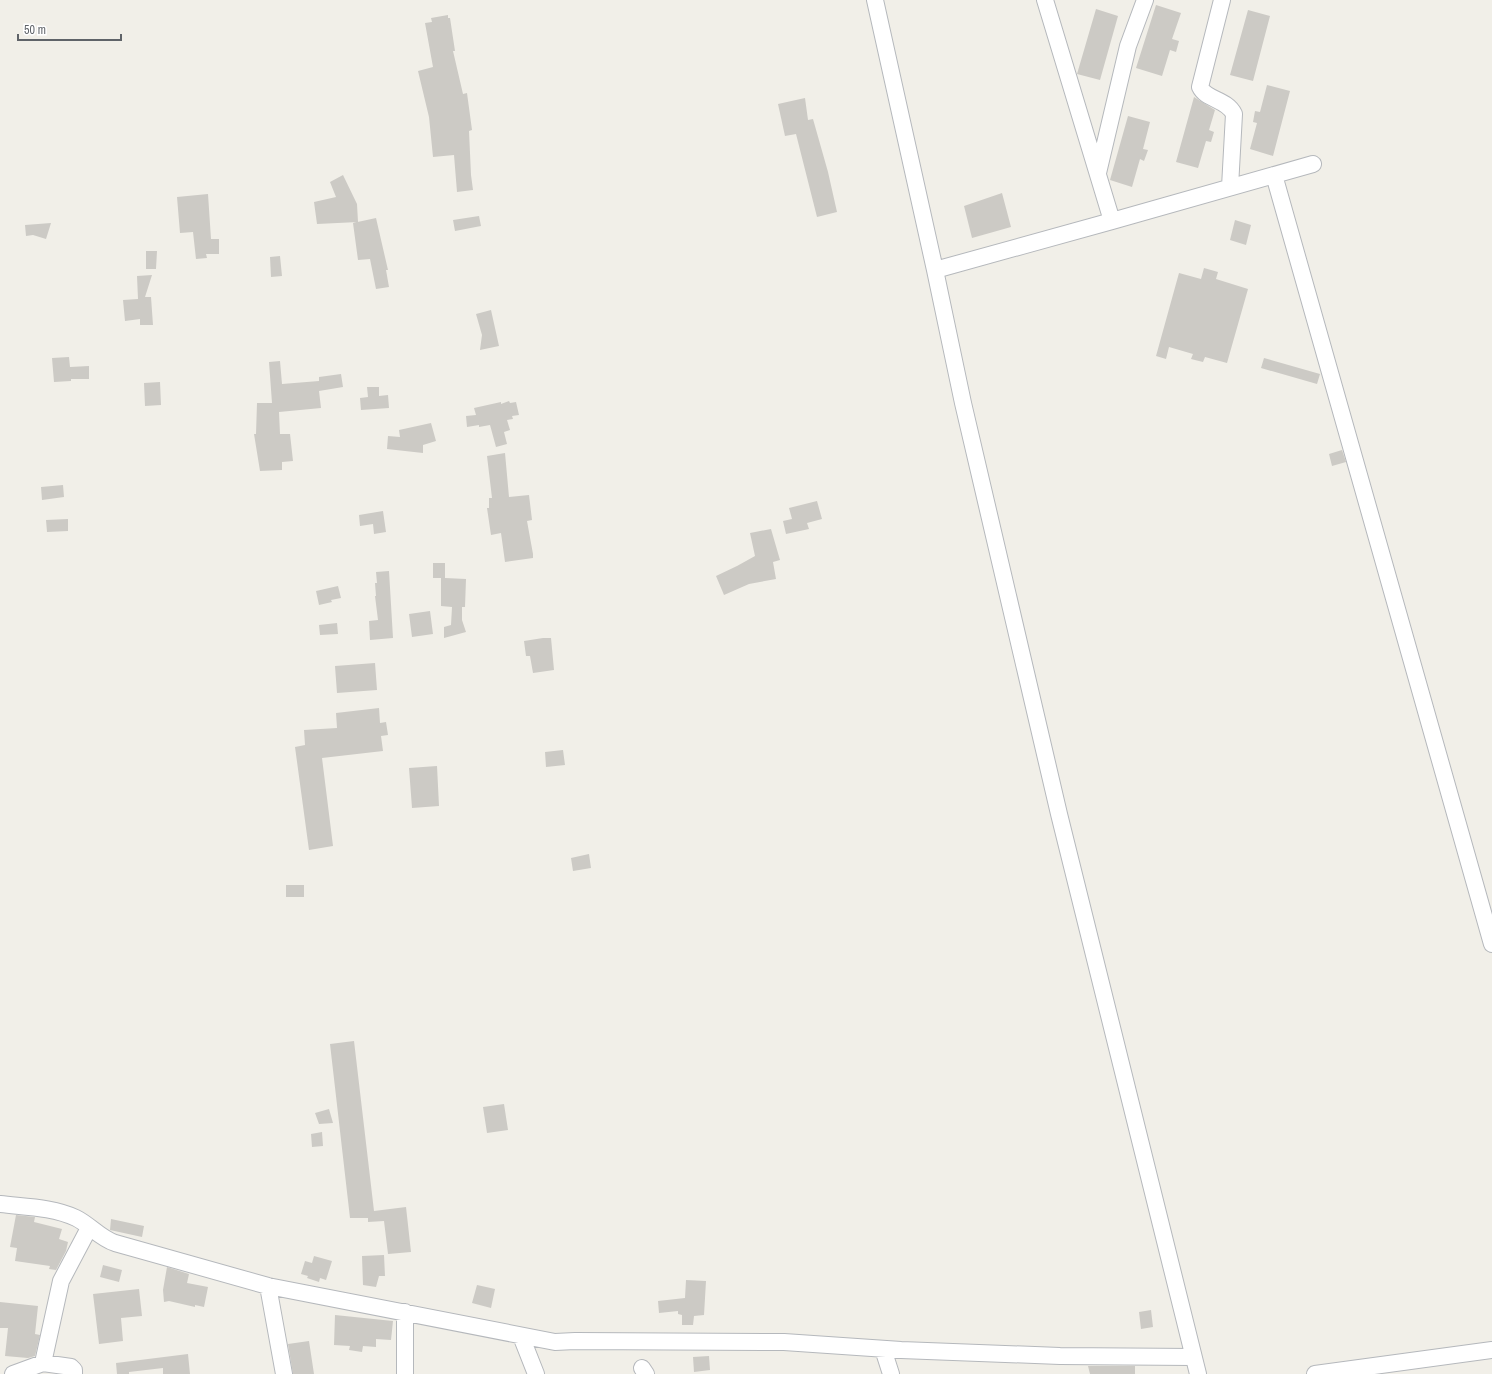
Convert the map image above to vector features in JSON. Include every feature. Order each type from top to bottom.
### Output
[{"type":"street","points":[[875,0],[963,403],[1059,814],[1198,1374]]},
{"type":"street","points":[[1045,0],[1112,221]]},
{"type":"street","points":[[1098,175],[1128,46],[1145,0]]},
{"type":"street","points":[[1222,0],[1200,87],[1202,92],[1231,106],[1234,114],[1230,187]]},
{"type":"street","points":[[935,270],[1313,164]]},
{"type":"street","points":[[1274,175],[1492,944]]},
{"type":"street","points":[[0,1204],[56,1211],[76,1218],[107,1240],[115,1243],[268,1286],[555,1342],[784,1342],[883,1349],[1060,1356],[1193,1357]]},
{"type":"street","points":[[43,1363],[61,1281],[89,1228]]},
{"type":"street","points":[[268,1286],[284,1374]]},
{"type":"street","points":[[405,1312],[406,1374]]},
{"type":"street","points":[[521,1336],[536,1374]]},
{"type":"street","points":[[883,1349],[891,1374]]},
{"type":"street","points":[[1315,1374],[1492,1350]]},
{"type":"street","points":[[13,1374],[43,1363],[71,1367],[74,1370],[74,1374]]},
{"type":"building","points":[[1156,5],[1181,13],[1172,39],[1179,41],[1176,52],[1170,50],[1162,76],[1136,68]]},
{"type":"building","points":[[1096,9],[1118,16],[1100,80],[1077,74]]},
{"type":"building","points":[[1248,10],[1270,16],[1253,81],[1230,75]]},
{"type":"building","points":[[448,15],[448,18],[450,18],[455,51],[453,51],[463,94],[467,93],[472,130],[469,131],[473,190],[457,192],[454,155],[433,157],[429,117],[418,71],[433,67],[425,23],[432,22],[431,18]]},
{"type":"building","points":[[1267,85],[1290,91],[1273,156],[1250,149],[1257,123],[1253,122],[1255,111],[1260,112]]},
{"type":"building","points":[[1194,97],[1215,110],[1209,130],[1214,132],[1211,142],[1206,141],[1198,168],[1176,162]]},
{"type":"building","points":[[805,98],[808,120],[813,119],[828,172],[837,212],[817,217],[796,134],[785,136],[778,104]]},
{"type":"building","points":[[1128,116],[1150,122],[1143,149],[1148,150],[1144,161],[1140,159],[1132,187],[1110,180]]},
{"type":"building","points":[[343,175],[357,204],[358,222],[317,224],[314,202],[336,197],[330,182]]},
{"type":"building","points":[[1002,193],[1011,227],[972,238],[964,206]]},
{"type":"building","points":[[208,194],[211,239],[219,239],[219,254],[206,254],[207,258],[196,259],[193,232],[180,233],[177,197]]},
{"type":"building","points":[[479,216],[481,226],[455,231],[453,220]]},
{"type":"building","points":[[376,218],[388,270],[386,270],[389,287],[376,289],[370,259],[358,260],[353,223]]},
{"type":"building","points":[[1235,220],[1251,225],[1246,245],[1230,240]]},
{"type":"building","points":[[51,223],[46,239],[33,235],[26,236],[25,225]]},
{"type":"building","points":[[146,251],[157,251],[156,269],[146,269]]},
{"type":"building","points":[[280,256],[282,276],[271,277],[270,257]]},
{"type":"building","points":[[1204,268],[1218,272],[1216,279],[1248,289],[1227,363],[1205,357],[1203,362],[1191,359],[1193,354],[1169,347],[1166,359],[1156,356],[1179,273],[1201,279]]},
{"type":"building","points":[[152,275],[145,297],[151,297],[153,325],[140,325],[140,319],[125,321],[123,300],[138,299],[137,276]]},
{"type":"building","points":[[491,310],[499,346],[480,350],[482,335],[476,314]]},
{"type":"building","points":[[69,357],[70,367],[89,366],[89,379],[71,379],[71,381],[54,382],[52,358]]},
{"type":"building","points":[[1264,358],[1320,374],[1317,384],[1261,368]]},
{"type":"building","points":[[280,361],[282,384],[319,381],[319,377],[341,374],[343,387],[319,391],[321,408],[279,412],[280,434],[290,434],[293,461],[282,462],[282,470],[260,471],[254,434],[256,434],[257,403],[272,403],[269,362]]},
{"type":"building","points":[[160,382],[161,405],[145,406],[144,383]]},
{"type":"building","points":[[367,387],[379,387],[379,396],[388,395],[389,408],[361,410],[360,398],[368,397]]},
{"type":"building","points":[[509,401],[510,403],[516,402],[519,415],[512,416],[513,419],[507,420],[510,430],[504,432],[507,444],[496,447],[490,425],[467,427],[466,416],[476,415],[474,408],[501,402],[501,404]]},
{"type":"building","points":[[431,423],[436,441],[423,445],[423,453],[387,449],[388,436],[400,437],[399,430]]},
{"type":"building","points":[[1342,450],[1346,462],[1332,466],[1329,454]]},
{"type":"building","points":[[505,453],[509,497],[529,495],[532,520],[527,521],[533,558],[505,562],[501,533],[491,535],[487,508],[489,508],[489,498],[492,498],[487,456]]},
{"type":"building","points":[[63,485],[64,497],[42,500],[41,487]]},
{"type":"building","points":[[817,501],[822,519],[807,523],[809,529],[786,534],[783,521],[792,519],[789,508]]},
{"type":"building","points":[[383,511],[386,532],[374,534],[373,524],[360,526],[359,515]]},
{"type":"building","points":[[68,519],[68,531],[47,532],[46,520]]},
{"type":"building","points":[[771,529],[780,560],[773,562],[776,579],[749,584],[724,595],[716,576],[755,556],[750,533]]},
{"type":"building","points":[[433,563],[445,563],[445,578],[466,579],[465,607],[462,607],[462,620],[466,632],[444,638],[444,627],[451,625],[452,607],[441,606],[441,578],[433,578]]},
{"type":"building","points":[[389,571],[393,638],[370,640],[369,621],[378,620],[375,596],[375,583],[377,583],[376,572]]},
{"type":"building","points":[[338,586],[341,598],[319,605],[316,591]]},
{"type":"building","points":[[430,611],[433,634],[412,637],[409,614]]},
{"type":"building","points":[[337,623],[338,634],[320,635],[319,625]]},
{"type":"building","points":[[551,638],[554,670],[533,673],[530,656],[526,656],[524,641]]},
{"type":"building","points":[[375,663],[377,690],[337,693],[335,666]]},
{"type":"building","points":[[379,708],[380,723],[386,722],[388,735],[381,736],[383,751],[322,758],[333,846],[309,850],[295,747],[305,745],[304,730],[337,728],[336,713]]},
{"type":"building","points":[[563,750],[565,765],[546,767],[545,752]]},
{"type":"building","points":[[437,766],[439,806],[412,808],[409,768]]},
{"type":"building","points":[[589,854],[591,868],[573,871],[571,858]]},
{"type":"building","points":[[286,885],[304,885],[304,897],[286,897]]},
{"type":"building","points":[[354,1041],[374,1211],[406,1207],[411,1252],[388,1254],[384,1221],[368,1222],[368,1218],[350,1218],[330,1044]]},
{"type":"building","points":[[504,1104],[508,1130],[487,1133],[483,1107]]},
{"type":"building","points":[[329,1109],[333,1123],[319,1124],[315,1113]]},
{"type":"building","points":[[322,1132],[323,1146],[312,1147],[311,1134]]},
{"type":"building","points":[[16,1215],[35,1217],[34,1222],[62,1229],[59,1239],[68,1242],[66,1251],[56,1270],[49,1269],[50,1266],[15,1261],[17,1248],[10,1247]]},
{"type":"building","points":[[111,1219],[144,1226],[142,1237],[110,1230]]},
{"type":"building","points":[[384,1255],[385,1276],[379,1276],[376,1287],[363,1285],[362,1256]]},
{"type":"building","points":[[314,1256],[332,1261],[326,1280],[320,1278],[319,1282],[307,1278],[308,1276],[301,1274],[305,1261],[312,1263]]},
{"type":"building","points":[[103,1265],[122,1270],[119,1282],[100,1277]]},
{"type":"building","points":[[167,1267],[189,1274],[187,1283],[208,1287],[204,1307],[195,1305],[195,1307],[169,1301],[164,1302],[163,1290]]},
{"type":"building","points":[[686,1280],[706,1281],[704,1315],[694,1316],[693,1325],[682,1325],[682,1315],[678,1314],[678,1311],[659,1313],[658,1301],[685,1298]]},
{"type":"building","points":[[477,1285],[495,1289],[491,1308],[472,1303]]},
{"type":"building","points":[[139,1289],[142,1316],[121,1318],[123,1341],[99,1344],[93,1294]]},
{"type":"building","points":[[0,1302],[38,1306],[35,1334],[40,1335],[35,1356],[28,1358],[5,1356],[8,1328],[0,1328]]},
{"type":"building","points":[[1151,1310],[1153,1327],[1141,1329],[1139,1312]]},
{"type":"building","points":[[335,1315],[393,1321],[391,1340],[376,1339],[376,1347],[363,1346],[362,1352],[349,1350],[350,1346],[334,1345]]},
{"type":"building","points":[[309,1341],[314,1374],[293,1374],[288,1344]]},
{"type":"building","points":[[188,1354],[190,1374],[163,1374],[163,1368],[129,1372],[129,1374],[117,1374],[116,1363]]},
{"type":"building","points":[[709,1356],[710,1370],[694,1372],[693,1357]]},
{"type":"building","points":[[1088,1366],[1135,1366],[1135,1374],[1090,1374]]}]
